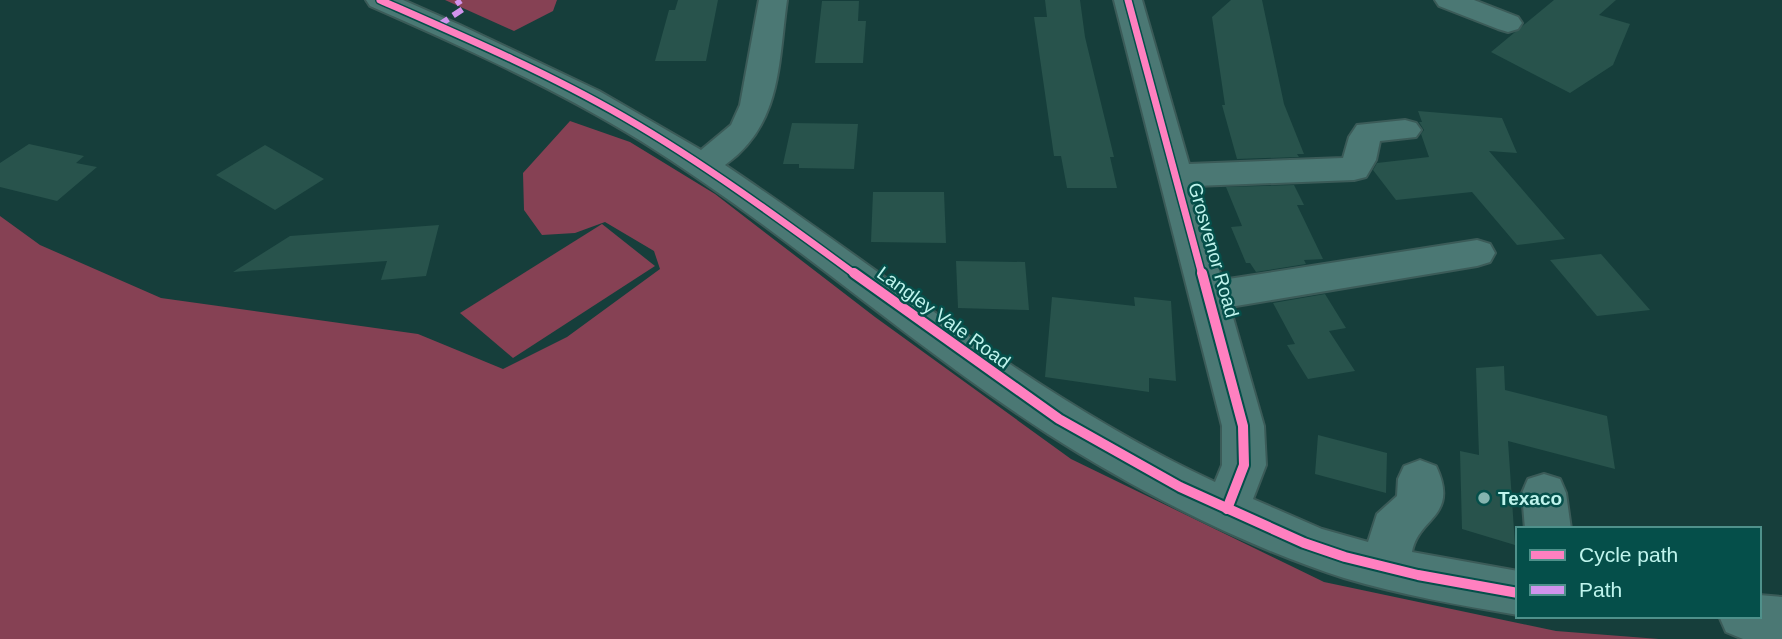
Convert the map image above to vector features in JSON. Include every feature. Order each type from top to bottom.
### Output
[{"type":"street","name":"Langley Vale Road","points":[[380,0],[494,50],[644,129],[701,166],[1060,420],[1146,470],[1227,509],[1319,548],[1386,569],[1516,593]]},
{"type":"street","points":[[701,166],[731,144],[745,129],[756,104],[773,0]]},
{"type":"street","name":"Grosvenor Road","points":[[1128,0],[1243,426],[1244,465],[1227,509]]},
{"type":"street","points":[[1448,0],[1508,23]]},
{"type":"street","points":[[1174,176],[1354,169],[1360,162],[1368,132],[1405,130]]},
{"type":"street","points":[[1209,296],[1476,253]]},
{"type":"street","points":[[1386,569],[1393,528],[1419,505],[1420,479]]},
{"type":"street","points":[[1761,618],[1782,620]]},
{"type":"shaded area","points":[[445,0],[557,0],[553,11],[514,31]]},
{"type":"shaded area","points":[[570,121],[630,142],[715,194],[875,317],[1071,459],[1324,582],[1556,631],[1659,639],[0,639],[0,216],[40,245],[161,298],[418,334],[503,369],[567,337],[660,269],[654,251],[605,222],[575,233],[542,235],[524,210],[523,173]]},
{"type":"shaded area","points":[[602,224],[655,266],[513,358],[460,313]]},
{"type":"building","points":[[678,0],[718,0],[706,61],[655,61],[669,10],[675,10]]},
{"type":"building","points":[[1045,0],[1080,0],[1085,37],[1114,157],[1110,157],[1117,188],[1067,188],[1061,156],[1054,156],[1034,17],[1047,17]]},
{"type":"building","points":[[1231,0],[1262,0],[1284,104],[1304,154],[1297,154],[1299,157],[1237,159],[1222,105],[1225,105],[1212,17]]},
{"type":"building","points":[[1554,0],[1616,0],[1599,15],[1630,24],[1613,65],[1570,93],[1491,52]]},
{"type":"building","points":[[822,1],[859,1],[858,21],[866,21],[863,63],[815,63]]},
{"type":"building","points":[[1418,111],[1502,118],[1517,153],[1489,151],[1565,239],[1517,245],[1472,192],[1396,200],[1373,170],[1377,163],[1429,157],[1421,134],[1424,130],[1419,122],[1422,122]]},
{"type":"building","points":[[792,123],[858,124],[854,169],[799,168],[799,164],[783,164]]},
{"type":"building","points":[[29,144],[84,156],[76,163],[97,167],[57,201],[0,187],[0,163]]},
{"type":"building","points":[[265,145],[324,179],[275,210],[216,175]]},
{"type":"building","points":[[1294,185],[1304,205],[1297,205],[1323,259],[1304,260],[1306,264],[1256,272],[1250,263],[1246,263],[1231,227],[1242,226],[1226,187]]},
{"type":"building","points":[[873,192],[944,192],[946,243],[871,242]]},
{"type":"building","points":[[439,225],[426,276],[381,280],[387,261],[233,272],[290,236]]},
{"type":"building","points":[[1601,254],[1650,310],[1597,316],[1550,260]]},
{"type":"building","points":[[956,261],[1025,262],[1029,310],[958,308]]},
{"type":"building","points":[[1325,294],[1346,328],[1329,331],[1355,371],[1308,379],[1287,345],[1295,344],[1273,303]]},
{"type":"building","points":[[1052,297],[1135,306],[1134,297],[1171,301],[1176,381],[1149,378],[1149,392],[1045,377]]},
{"type":"building","points":[[1504,366],[1505,390],[1607,416],[1615,469],[1508,441],[1515,545],[1462,529],[1460,451],[1479,455],[1476,368]]},
{"type":"building","points":[[1318,435],[1387,453],[1386,493],[1315,474]]},
{"type":"marked path","points":[[439,25],[463,9],[457,0]]},
{"type":"cycle path","points":[[380,0],[554,80],[654,135],[808,239],[1008,385],[1082,434],[1155,474],[1296,539],[1345,557],[1394,570],[1516,593]]},
{"type":"cycle path","points":[[1128,0],[1243,426],[1244,465],[1227,509]]},
{"type":"place","name":"Texaco","points":[[1484,498]]}]
